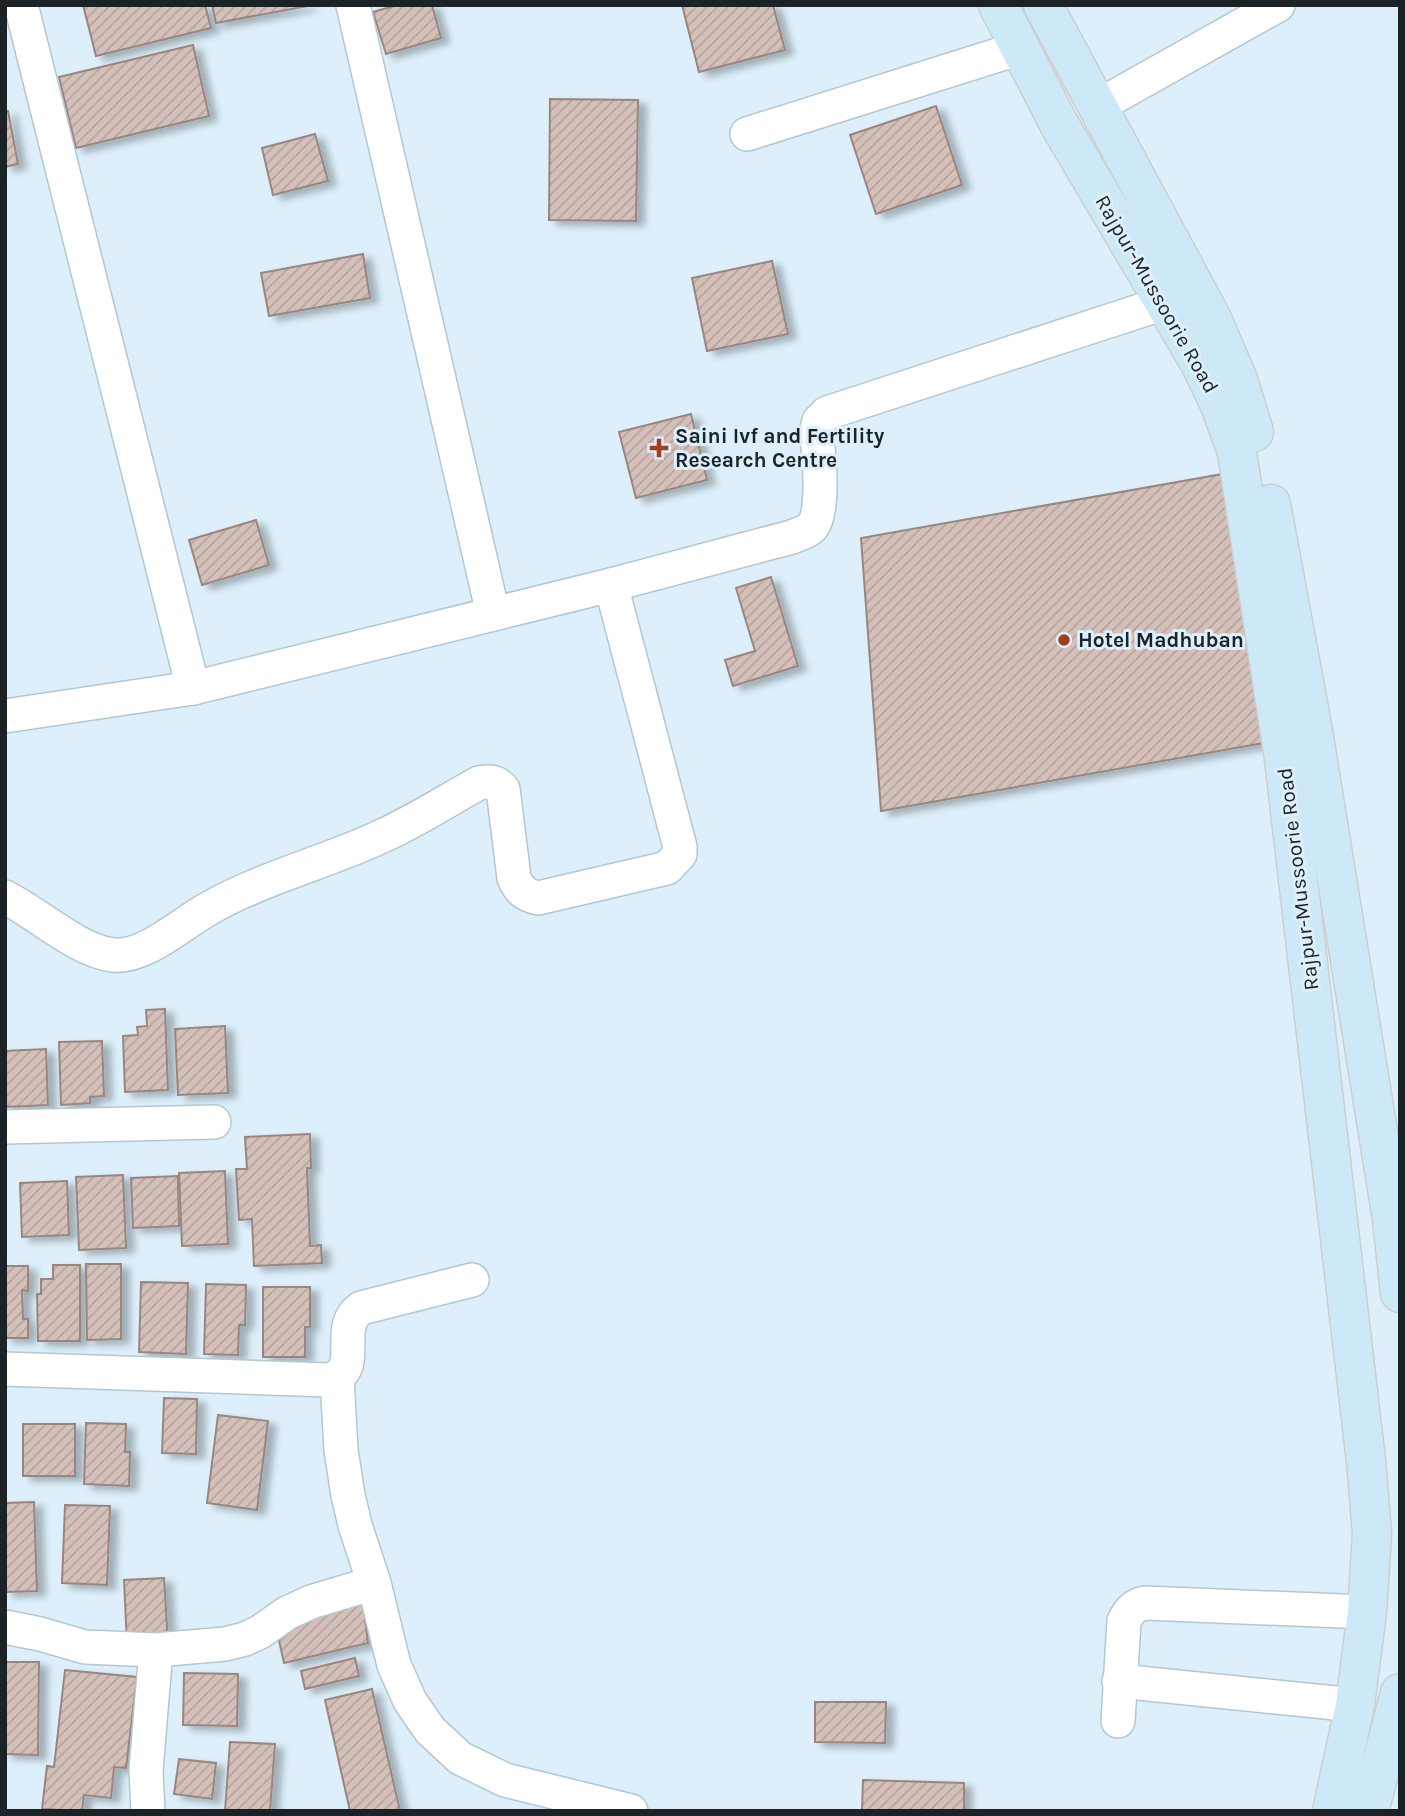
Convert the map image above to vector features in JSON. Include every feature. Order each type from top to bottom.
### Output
[{"type":"main road","name":"Rajpur-Mussoorie Road","points":[[998,5],[1059,124],[1199,363],[1220,405],[1237,452],[1284,759],[1366,1461],[1372,1534],[1367,1612],[1355,1705],[1332,1811]]},
{"type":"main road","name":"Rajpur-Mussoorie Road","points":[[1043,5],[1212,319],[1238,380],[1265,470],[1315,744],[1392,1219],[1400,1293]]},
{"type":"main road","points":[[1369,1811],[1400,1693]]},
{"type":"street","points":[[21,5],[193,688]]},
{"type":"street","points":[[353,5],[493,614]]},
{"type":"street","points":[[1098,106],[1278,5]]},
{"type":"street","points":[[747,134],[1020,48]]},
{"type":"street","points":[[5,716],[193,688],[792,537],[814,525],[820,510],[816,432],[819,421],[827,412],[1164,303]]},
{"type":"street","points":[[5,897],[91,949],[117,955],[131,952],[149,946],[236,894],[381,837],[479,783],[489,781],[503,789],[514,878],[519,889],[528,896],[538,898],[667,868],[680,854],[680,847],[611,584]]},
{"type":"street","points":[[5,1127],[214,1122]]},
{"type":"street","points":[[5,1369],[321,1380],[337,1378],[343,1374],[346,1366],[349,1321],[361,1308],[472,1280]]},
{"type":"street","points":[[337,1378],[341,1450],[348,1495],[374,1583],[394,1665],[410,1701],[430,1730],[460,1758],[505,1780],[631,1811]]},
{"type":"street","points":[[5,1627],[85,1647],[156,1650],[225,1644],[260,1632],[287,1613],[311,1602],[374,1583]]},
{"type":"street","points":[[1118,1721],[1124,1621],[1136,1605],[1145,1603],[1367,1612]]},
{"type":"street","points":[[148,1811],[146,1770],[156,1650]]},
{"type":"street","points":[[1119,1681],[1355,1705]]},
{"type":"building","points":[[83,5],[205,5],[211,28],[96,56]]},
{"type":"building","points":[[212,5],[308,5],[308,6],[216,23]]},
{"type":"building","points":[[397,5],[432,5],[441,38],[386,54],[373,12]]},
{"type":"building","points":[[682,5],[773,5],[785,50],[699,72]]},
{"type":"building","points":[[193,45],[209,116],[76,148],[59,77]]},
{"type":"building","points":[[550,99],[638,100],[636,221],[549,220]]},
{"type":"building","points":[[936,106],[962,185],[876,214],[850,135]]},
{"type":"building","points":[[5,111],[8,111],[18,164],[5,167]]},
{"type":"building","points":[[315,134],[328,181],[273,195],[262,148]]},
{"type":"building","points":[[363,254],[370,298],[269,316],[261,273]]},
{"type":"building","points":[[772,261],[788,334],[707,351],[692,278]]},
{"type":"building","points":[[691,414],[707,480],[636,498],[619,432]]},
{"type":"building","name":"Hotel Madhuban","points":[[1234,472],[1275,741],[881,811],[861,538]]},
{"type":"building","points":[[256,520],[269,565],[202,585],[189,540]]},
{"type":"building","points":[[771,577],[798,666],[733,686],[725,660],[755,651],[736,588]]},
{"type":"building","points":[[165,1009],[168,1090],[125,1092],[123,1036],[138,1035],[137,1027],[147,1026],[146,1010]]},
{"type":"building","points":[[225,1026],[228,1093],[178,1095],[175,1029]]},
{"type":"building","points":[[102,1041],[104,1096],[90,1097],[90,1103],[61,1105],[59,1042]]},
{"type":"building","points":[[46,1049],[48,1105],[5,1107],[5,1051]]},
{"type":"building","points":[[310,1134],[311,1168],[307,1168],[310,1246],[321,1245],[322,1263],[254,1266],[252,1219],[239,1220],[236,1169],[247,1169],[245,1137]]},
{"type":"building","points":[[225,1171],[228,1244],[182,1246],[179,1173]]},
{"type":"building","points":[[123,1175],[126,1248],[79,1250],[76,1177]]},
{"type":"building","points":[[178,1176],[179,1226],[133,1228],[131,1178]]},
{"type":"building","points":[[67,1181],[69,1235],[22,1237],[20,1183]]},
{"type":"building","points":[[86,1264],[121,1264],[121,1339],[87,1340]]},
{"type":"building","points":[[53,1265],[80,1265],[80,1341],[38,1341],[37,1294],[41,1294],[41,1279],[53,1279]]},
{"type":"building","points":[[5,1266],[28,1266],[28,1291],[22,1290],[23,1319],[28,1319],[28,1338],[5,1338]]},
{"type":"building","points":[[141,1282],[188,1283],[186,1354],[139,1352]]},
{"type":"building","points":[[206,1284],[246,1285],[245,1325],[239,1325],[238,1355],[204,1354]]},
{"type":"building","points":[[263,1287],[310,1287],[310,1327],[305,1327],[305,1357],[263,1357]]},
{"type":"building","points":[[164,1398],[197,1399],[196,1454],[162,1453]]},
{"type":"building","points":[[218,1415],[268,1421],[257,1510],[207,1503]]},
{"type":"building","points":[[86,1423],[126,1424],[125,1452],[130,1452],[129,1486],[84,1484]]},
{"type":"building","points":[[23,1424],[75,1424],[75,1476],[23,1476]]},
{"type":"building","points":[[34,1502],[37,1591],[5,1592],[5,1503]]},
{"type":"building","points":[[65,1505],[110,1506],[107,1585],[62,1583]]},
{"type":"building","points":[[164,1578],[168,1643],[127,1645],[124,1580]]},
{"type":"building","points":[[362,1594],[368,1643],[284,1663],[278,1636]]},
{"type":"building","points":[[355,1658],[359,1676],[305,1689],[301,1671]]},
{"type":"building","points":[[5,1662],[39,1662],[38,1755],[5,1754]]},
{"type":"building","points":[[65,1670],[137,1677],[126,1768],[114,1767],[111,1798],[84,1795],[82,1811],[42,1809],[47,1766],[54,1767]]},
{"type":"building","points":[[184,1673],[238,1674],[237,1726],[183,1725]]},
{"type":"building","points":[[372,1689],[400,1811],[350,1811],[325,1700]]},
{"type":"building","points":[[815,1702],[886,1702],[885,1743],[815,1742]]},
{"type":"building","points":[[230,1742],[275,1744],[270,1811],[225,1811]]},
{"type":"building","points":[[179,1759],[216,1763],[212,1799],[174,1794]]},
{"type":"building","points":[[863,1780],[964,1783],[964,1811],[862,1811]]},
{"type":"place","name":"Saini Ivf and Fertility Research Centre","points":[[659,448]]},
{"type":"place","name":"Hotel Madhuban","points":[[1064,640]]}]
